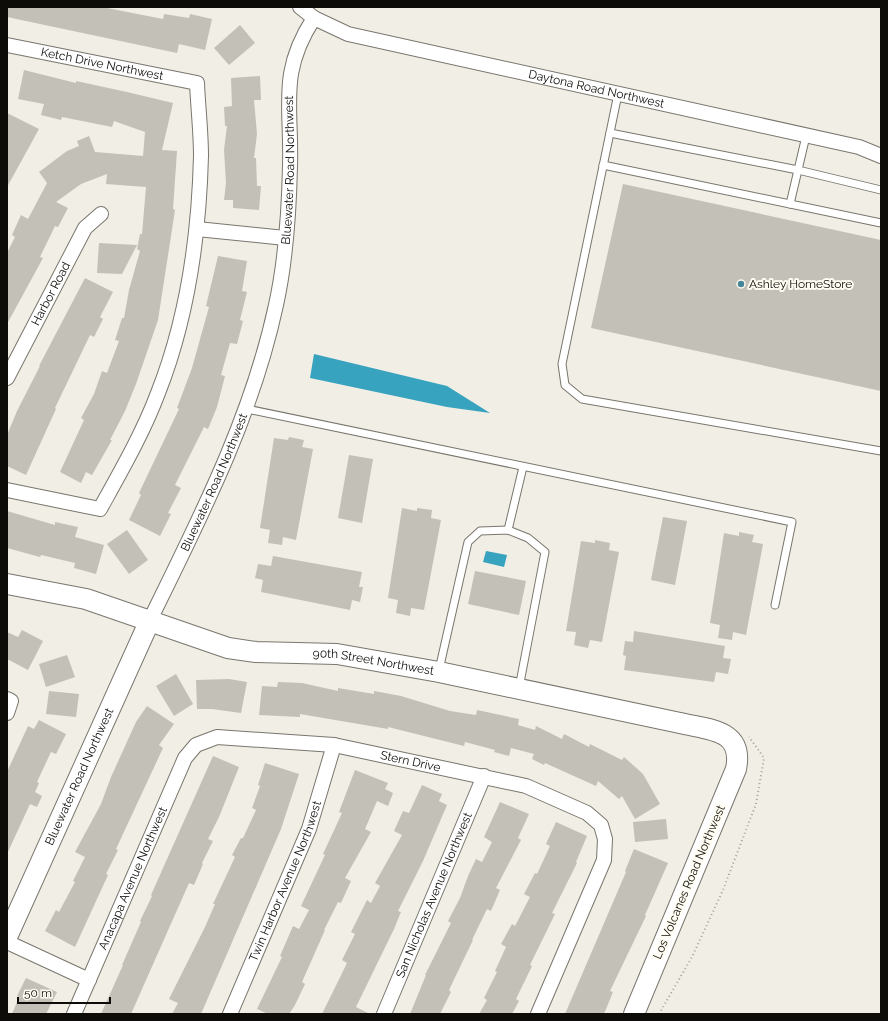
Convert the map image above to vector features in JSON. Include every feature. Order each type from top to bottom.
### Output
[{"type":"street","points":[[300,7],[314,18]]},
{"type":"street","name":"Daytona Road Northwest","points":[[314,18],[348,34],[859,147],[881,156]]},
{"type":"street","name":"Bluewater Road Northwest","points":[[7,937],[150,620],[213,490],[247,409],[272,323],[282,273],[290,164],[289,84],[294,55],[314,18]]},
{"type":"street","name":"Ketch Drive Northwest","points":[[7,45],[197,83],[201,154],[197,229]]},
{"type":"street","name":"Harbor Road","points":[[7,378],[85,228],[101,214]]},
{"type":"street","points":[[7,490],[100,509],[135,445],[158,393],[176,339],[188,291],[197,229],[285,238]]},
{"type":"street","name":"90th Street Northwest","points":[[7,584],[86,599],[150,620],[198,639],[228,648],[256,652],[337,654],[439,672],[719,733],[733,740],[743,742]]},
{"type":"street","name":"Stern Drive","points":[[196,745],[218,737],[334,745],[526,786],[587,813],[600,825],[605,839],[604,860],[538,1014]]},
{"type":"street","name":"Los Volcanes Road Northwest","points":[[634,1014],[736,768],[743,742]]},
{"type":"street","name":"Anacapa Avenue Northwest","points":[[74,1014],[185,758],[196,745]]},
{"type":"street","name":"Twin Harbor Avenue Northwest","points":[[230,1014],[309,829],[334,745]]},
{"type":"street","name":"San Nicholas Avenue Northwest","points":[[384,1014],[484,776]]},
{"type":"street","points":[[7,942],[89,980]]},
{"type":"lane","points":[[618,94],[562,364],[564,385],[582,399],[881,451]]},
{"type":"lane","points":[[610,133],[798,170],[881,190]]},
{"type":"lane","points":[[790,204],[806,136]]},
{"type":"lane","points":[[603,165],[881,223]]},
{"type":"lane","points":[[247,409],[792,522],[775,605]]},
{"type":"lane","points":[[508,530],[523,467]]},
{"type":"lane","points":[[439,672],[468,542],[480,531],[508,530],[528,538],[545,552],[518,690]]},
{"type":"path","points":[[659,1014],[692,957],[724,890],[756,804],[764,758],[743,742]]},
{"type":"water","points":[[314,354],[447,386],[490,413],[447,407],[310,378]]},
{"type":"water","points":[[486,551],[507,555],[504,567],[483,562]]},
{"type":"building","points":[[7,7],[102,7],[163,19],[164,14],[189,18],[190,14],[212,19],[205,50],[179,44],[177,53],[7,17]]},
{"type":"building","points":[[240,25],[255,43],[229,65],[214,48]]},
{"type":"building","points":[[24,70],[76,83],[76,81],[173,103],[162,150],[177,151],[173,209],[175,210],[158,320],[136,384],[125,411],[110,440],[112,440],[92,475],[86,472],[81,483],[60,472],[84,420],[81,418],[94,394],[102,371],[107,373],[119,341],[115,340],[122,318],[124,318],[129,290],[140,251],[137,249],[140,234],[142,234],[146,187],[106,184],[107,174],[81,184],[56,202],[68,208],[58,227],[55,226],[40,257],[43,258],[7,324],[7,253],[15,237],[12,235],[21,215],[28,219],[47,183],[39,172],[67,151],[79,146],[77,141],[89,136],[95,152],[143,156],[145,132],[114,121],[112,127],[62,117],[61,120],[41,115],[44,104],[18,99]]},
{"type":"building","points":[[260,76],[261,100],[254,100],[257,134],[254,158],[256,158],[257,186],[261,186],[259,210],[233,208],[233,200],[224,200],[226,183],[224,150],[227,126],[225,126],[224,107],[232,106],[231,78]]},
{"type":"building","points":[[7,113],[39,129],[7,187]]},
{"type":"building","name":"Ashley HomeStore","points":[[623,184],[881,240],[881,391],[591,328]]},
{"type":"building","points":[[99,243],[137,245],[122,274],[97,273]]},
{"type":"building","points":[[218,256],[247,261],[242,291],[247,292],[240,320],[243,321],[237,344],[230,343],[221,375],[225,376],[217,407],[208,429],[204,427],[175,485],[181,488],[168,513],[171,514],[160,536],[129,520],[141,495],[139,493],[179,409],[177,408],[192,368],[209,307],[206,306]]},
{"type":"building","points":[[85,278],[113,292],[100,317],[103,319],[94,337],[90,335],[55,408],[56,409],[26,475],[7,466],[7,435],[39,366]]},
{"type":"building","points":[[289,437],[304,440],[302,447],[313,449],[296,540],[283,537],[282,545],[268,543],[270,530],[260,528],[274,438],[288,440]]},
{"type":"building","points":[[349,455],[373,459],[362,523],[338,518]]},
{"type":"building","points":[[402,508],[417,511],[417,508],[432,510],[431,518],[441,520],[424,610],[411,608],[410,616],[396,613],[398,600],[388,598]]},
{"type":"building","points":[[7,511],[55,525],[55,522],[78,527],[75,537],[104,545],[96,574],[74,568],[75,563],[41,555],[40,557],[7,548]]},
{"type":"building","points":[[663,517],[687,521],[675,585],[651,580]]},
{"type":"building","points":[[127,530],[148,560],[129,574],[107,544]]},
{"type":"building","points":[[739,532],[754,535],[752,542],[763,544],[746,635],[733,632],[732,640],[718,638],[720,625],[710,623],[724,533],[739,536]]},
{"type":"building","points":[[595,540],[610,543],[609,550],[619,552],[602,642],[590,640],[588,648],[574,645],[576,632],[566,631],[581,541],[595,543]]},
{"type":"building","points":[[273,556],[362,572],[359,587],[363,587],[360,602],[352,600],[350,610],[261,592],[263,580],[255,578],[258,564],[271,566]]},
{"type":"building","points":[[475,571],[526,581],[519,615],[468,604]]},
{"type":"building","points":[[22,630],[43,641],[28,670],[7,659],[7,632],[18,637]]},
{"type":"building","points":[[634,631],[725,646],[723,658],[731,659],[728,674],[716,672],[714,682],[624,670],[626,656],[623,655],[625,641],[633,642]]},
{"type":"building","points":[[67,655],[75,677],[46,687],[39,664]]},
{"type":"building","points":[[176,674],[193,704],[174,716],[156,686]]},
{"type":"building","points":[[229,679],[247,682],[241,713],[212,709],[197,709],[196,680]]},
{"type":"building","points":[[278,682],[302,683],[338,691],[338,688],[374,694],[374,691],[401,696],[450,711],[476,715],[477,710],[519,719],[518,725],[535,730],[536,726],[562,739],[564,734],[589,747],[590,744],[622,760],[624,757],[643,774],[660,804],[635,819],[622,796],[619,799],[598,781],[596,786],[545,763],[544,765],[532,759],[534,754],[511,748],[509,756],[494,752],[495,750],[465,742],[464,746],[388,727],[388,729],[300,714],[300,717],[259,715],[262,686],[277,687]]},
{"type":"building","points":[[49,691],[79,694],[76,717],[46,714]]},
{"type":"building","points":[[147,706],[174,724],[159,745],[163,748],[116,849],[118,850],[106,874],[108,875],[75,947],[45,931],[56,910],[59,912],[75,882],[73,881],[85,857],[75,852],[101,804],[111,777],[136,722]]},
{"type":"building","points":[[39,720],[66,734],[56,754],[51,752],[37,782],[39,783],[35,792],[42,796],[37,807],[30,804],[7,854],[7,772],[28,726],[34,729]]},
{"type":"building","points":[[213,756],[239,767],[219,817],[208,839],[213,841],[202,863],[203,864],[194,885],[189,883],[131,1014],[101,1014],[152,896],[151,895]]},
{"type":"building","points":[[265,763],[299,774],[281,829],[201,1014],[172,1014],[178,1003],[169,999],[205,927],[215,904],[213,904],[235,857],[232,855],[241,838],[243,838],[256,810],[252,808],[260,786],[258,785]]},
{"type":"building","points":[[355,770],[388,783],[385,789],[393,793],[388,806],[377,801],[365,829],[371,832],[345,878],[351,881],[341,903],[338,902],[324,930],[302,982],[305,984],[295,1005],[289,1014],[268,1014],[257,1009],[282,957],[280,956],[293,926],[299,929],[309,910],[301,906],[325,855],[323,854],[342,813],[339,812]]},
{"type":"building","points":[[422,785],[442,794],[439,801],[447,805],[423,861],[398,911],[401,912],[394,929],[356,1007],[370,1014],[322,1014],[347,963],[342,960],[355,934],[351,932],[367,900],[371,903],[380,886],[375,883],[402,835],[394,831],[403,811],[409,813]]},
{"type":"building","points":[[500,802],[529,814],[518,838],[521,840],[496,888],[500,890],[491,911],[487,909],[472,940],[449,990],[451,992],[440,1014],[410,1014],[425,975],[451,923],[448,921],[460,898],[476,859],[482,862],[492,842],[484,837]]},
{"type":"building","points":[[666,819],[668,839],[635,842],[633,822]]},
{"type":"building","points":[[556,822],[587,836],[576,862],[577,863],[552,913],[555,914],[530,965],[532,966],[516,999],[519,1001],[512,1014],[479,1014],[487,1000],[484,998],[497,972],[495,971],[506,947],[501,944],[512,924],[515,926],[530,897],[524,894],[535,873],[537,874],[550,846],[546,844]]},
{"type":"building","points":[[634,849],[668,863],[645,915],[646,916],[610,991],[613,992],[604,1014],[565,1014],[626,872],[625,871]]},
{"type":"building","points":[[26,978],[57,992],[46,1014],[12,1014],[19,997],[17,996]]},
{"type":"place","name":"Ashley HomeStore","points":[[741,284]]}]
